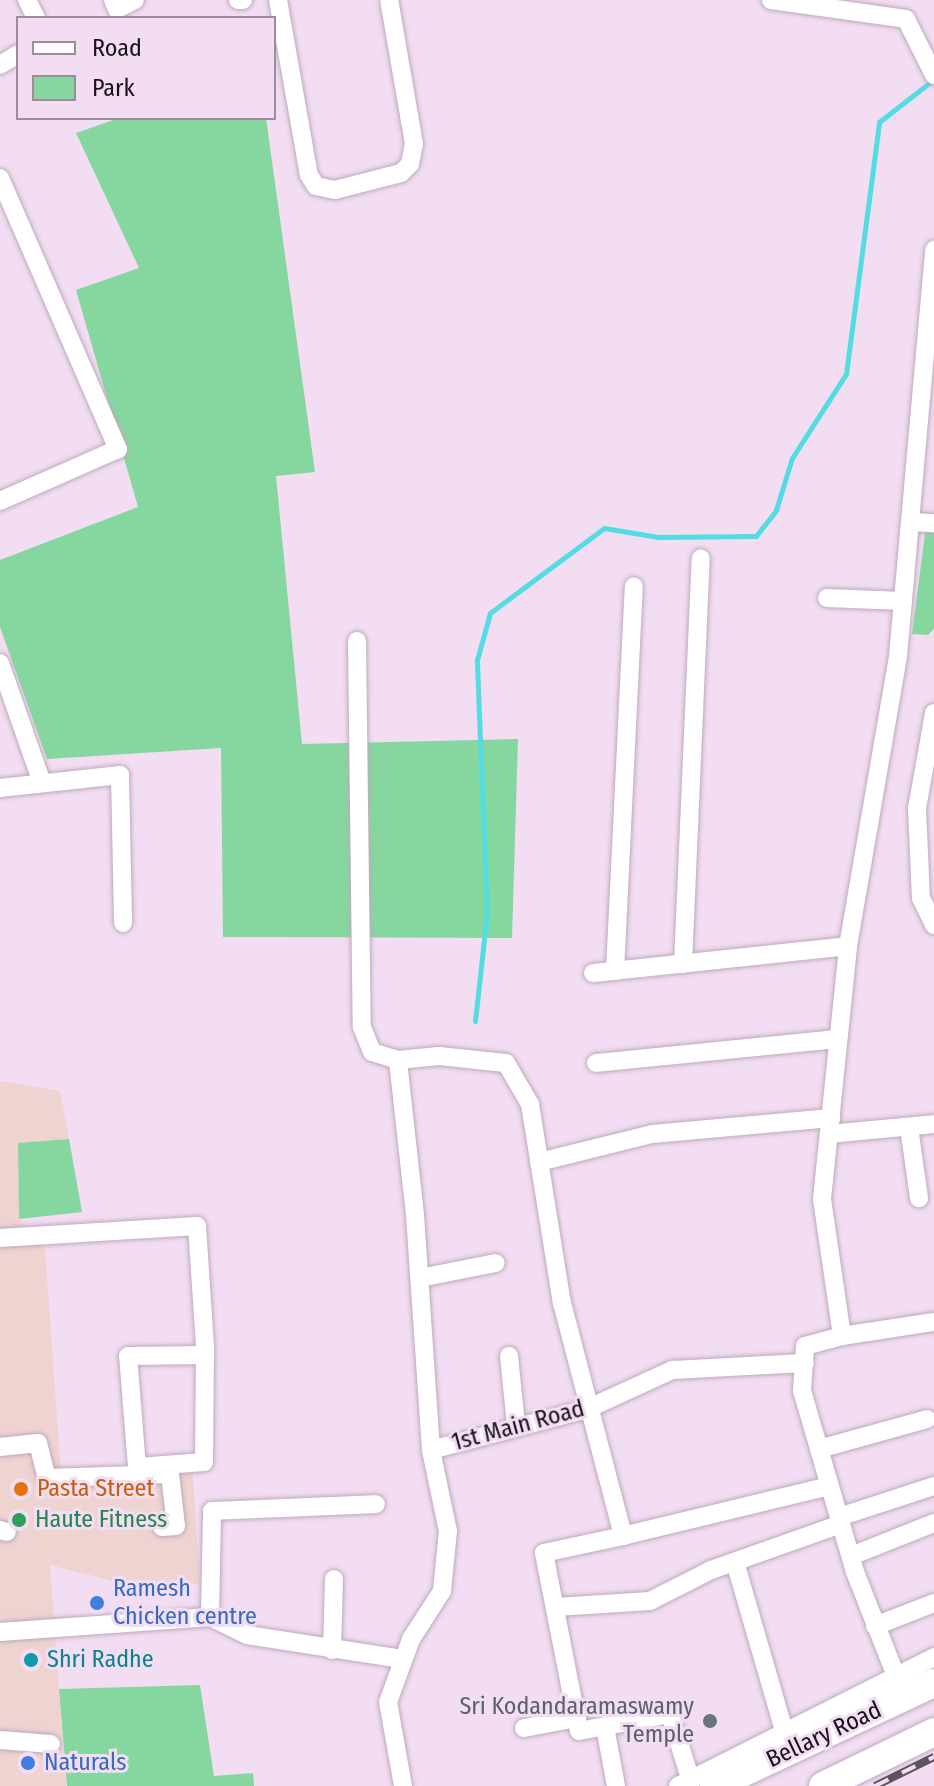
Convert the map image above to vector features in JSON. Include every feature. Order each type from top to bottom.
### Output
[{"type":"highway","name":"Bellary Road","points":[[695,1784],[934,1683]]},
{"type":"highway","name":"Bellary Road","points":[[750,1786],[934,1699]]},
{"type":"highway","name":"Bellary Road","points":[[823,1786],[934,1732]]},
{"type":"highway","points":[[859,1786],[934,1749]]},
{"type":"street","points":[[113,0],[117,9],[135,0]]},
{"type":"street","points":[[278,0],[309,175],[316,186],[335,190],[401,173],[410,164],[414,144],[389,0]]},
{"type":"street","points":[[771,0],[906,19],[934,75]]},
{"type":"street","points":[[0,178],[118,449],[0,501]]},
{"type":"street","points":[[842,1336],[822,1199],[836,1039],[848,946],[898,656],[929,364],[934,250]]},
{"type":"street","points":[[912,522],[934,523]]},
{"type":"street","points":[[683,964],[701,558]]},
{"type":"street","points":[[615,971],[634,586]]},
{"type":"street","points":[[827,598],[903,601]]},
{"type":"street","points":[[357,641],[362,1027],[372,1052],[398,1060],[439,1056],[506,1063],[530,1104],[562,1303],[587,1409],[623,1536]]},
{"type":"street","points":[[0,663],[41,780]]},
{"type":"street","points":[[934,713],[917,808],[921,898],[934,925]]},
{"type":"street","points":[[0,788],[41,780],[120,775],[123,923]]},
{"type":"street","points":[[593,973],[848,946]]},
{"type":"street","points":[[596,1063],[836,1039]]},
{"type":"street","points":[[398,1060],[420,1278],[431,1450]]},
{"type":"street","points":[[539,1162],[652,1134],[934,1124]]},
{"type":"street","points":[[909,1127],[919,1198]]},
{"type":"street","points":[[0,1238],[197,1226],[205,1355],[204,1462],[137,1467],[128,1356],[205,1355]]},
{"type":"street","points":[[420,1278],[496,1263]]},
{"type":"street","points":[[896,1676],[851,1556],[802,1391],[805,1346],[842,1336],[934,1322]]},
{"type":"street","points":[[509,1356],[516,1425]]},
{"type":"street","name":"1st Main Road","points":[[403,1786],[388,1702],[402,1659],[442,1591],[448,1531],[431,1450],[516,1425],[587,1409],[672,1370],[805,1363]]},
{"type":"street","points":[[819,1449],[927,1419]]},
{"type":"street","points":[[0,1447],[38,1443],[47,1478],[170,1474],[176,1526],[162,1527]]},
{"type":"street","points":[[829,1486],[544,1553],[579,1731],[670,1714],[695,1784],[934,1657]]},
{"type":"street","points":[[556,1607],[650,1601],[735,1562],[934,1486]]},
{"type":"street","points":[[210,1617],[212,1511],[376,1504]]},
{"type":"street","points":[[851,1556],[934,1523]]},
{"type":"street","points":[[735,1562],[785,1734]]},
{"type":"street","points":[[332,1650],[334,1579]]},
{"type":"street","points":[[875,1626],[934,1603]]},
{"type":"street","points":[[0,1632],[210,1617],[247,1635],[402,1659]]},
{"type":"street","points":[[524,1728],[577,1718]]},
{"type":"street","points":[[605,1727],[616,1786]]},
{"type":"street","points":[[0,1740],[51,1744]]},
{"type":"shaded area","points":[[0,1081],[60,1091],[69,1139],[18,1144],[19,1219],[45,1248],[61,1475],[192,1464],[200,1584],[122,1583],[50,1565],[66,1786],[0,1786]]},
{"type":"green space","points":[[113,120],[266,120],[315,472],[276,476],[302,744],[518,739],[512,938],[223,937],[221,748],[47,759],[0,627],[0,560],[138,507],[76,290],[139,268],[76,133]]},
{"type":"green space","points":[[927,518],[934,518],[934,629],[928,635],[912,634]]},
{"type":"green space","points":[[69,1139],[82,1212],[19,1219],[18,1143]]},
{"type":"green space","points":[[200,1685],[214,1776],[253,1773],[254,1786],[67,1786],[59,1689]]},
{"type":"waterway","points":[[475,1021],[487,913],[477,660],[490,613],[604,528],[658,537],[756,536],[776,510],[792,458],[846,374],[879,122],[933,80]]},
{"type":"railway","points":[[875,1786],[934,1757]]},
{"type":"place","name":"Pasta Street","points":[[21,1489]]},
{"type":"place","name":"Haute Fitness","points":[[19,1520]]},
{"type":"place","name":"Ramesh Chicken centre","points":[[97,1603]]},
{"type":"place","name":"Shri Radhe","points":[[31,1660]]},
{"type":"place","name":"Sri Kodandaramaswamy Temple","points":[[710,1721]]},
{"type":"place","name":"Naturals","points":[[28,1763]]}]
